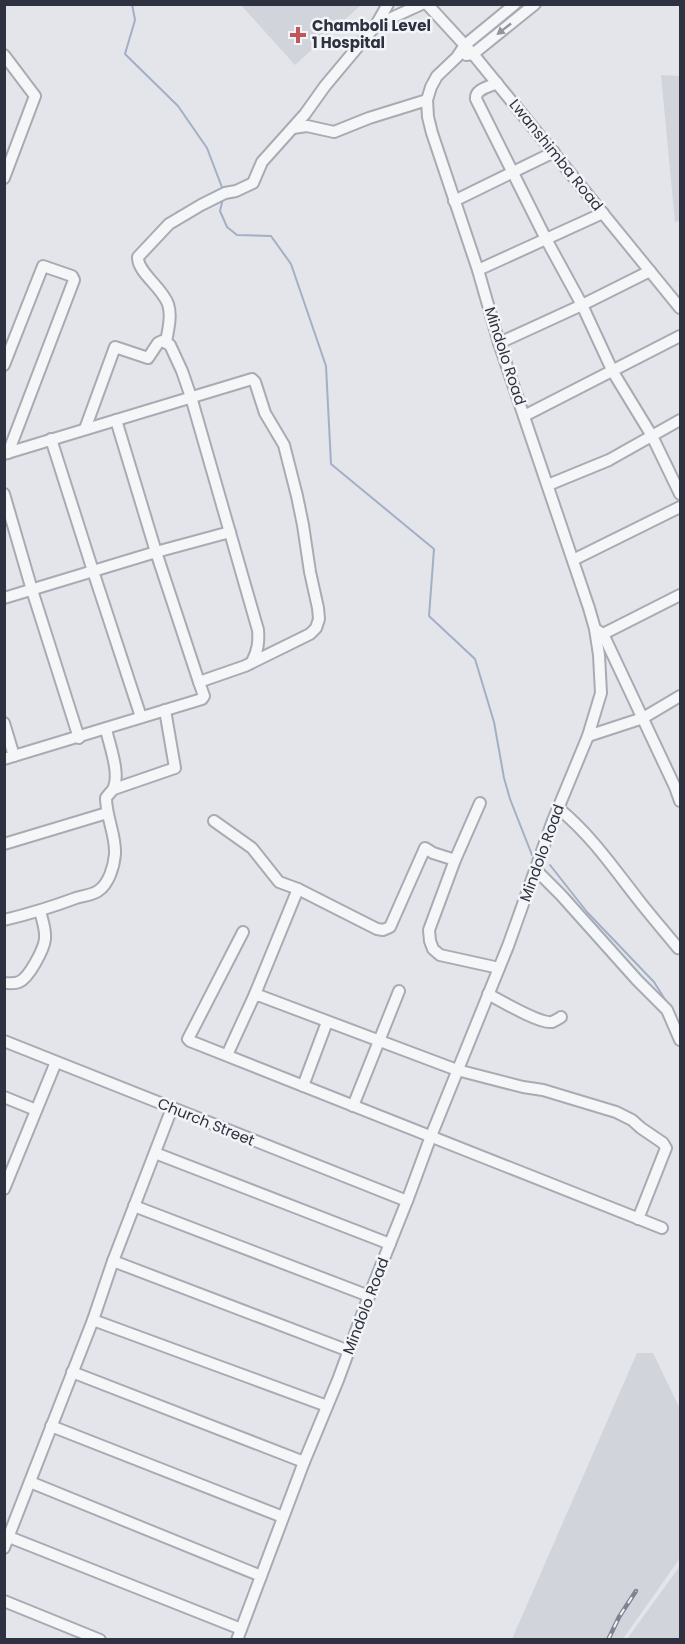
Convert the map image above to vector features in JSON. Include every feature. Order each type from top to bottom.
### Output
[{"type":"street","points":[[166,342],[170,313],[168,303],[162,291],[140,267],[138,257],[169,224],[225,193],[236,191],[253,183],[262,162],[293,128],[376,25],[388,4]]},
{"type":"street","points":[[376,25],[422,4]]},
{"type":"street","name":"Lwanshimba Road","points":[[428,4],[473,54],[681,308]]},
{"type":"street","points":[[293,128],[307,126],[334,132],[369,118],[427,100],[437,76],[457,57],[465,45],[515,4]]},
{"type":"street","points":[[457,57],[473,54],[535,4]]},
{"type":"street","points":[[4,55],[35,96],[4,178]]},
{"type":"street","points":[[497,83],[477,91],[476,99],[512,173],[582,305],[613,372],[652,436],[681,494]]},
{"type":"street","name":"Mindolo Road","points":[[239,1634],[431,1136],[514,931],[558,808],[588,736],[600,693],[599,632],[499,343],[478,270],[432,133],[427,100]]},
{"type":"street","points":[[454,201],[554,153]]},
{"type":"street","points":[[478,270],[603,213]]},
{"type":"street","points":[[4,365],[43,266],[72,276],[74,280],[6,453]]},
{"type":"street","points":[[499,343],[650,271]]},
{"type":"street","points":[[524,416],[681,336]]},
{"type":"street","points":[[85,429],[115,347],[148,358],[158,343],[166,342],[174,350],[190,397],[258,630],[258,650],[252,662]]},
{"type":"street","points":[[6,453],[254,380],[265,413],[284,445],[303,525],[319,619],[316,628],[310,634],[245,666],[199,682]]},
{"type":"street","points":[[4,723],[10,758],[203,698],[116,420]]},
{"type":"street","points":[[548,485],[593,467],[681,420]]},
{"type":"street","points":[[51,439],[141,717]]},
{"type":"street","points":[[4,494],[79,738]]},
{"type":"street","points":[[573,560],[681,507]]},
{"type":"street","points":[[4,598],[230,532]]},
{"type":"street","points":[[681,595],[599,632],[678,785],[681,801]]},
{"type":"street","points":[[588,736],[643,718],[681,696]]},
{"type":"street","points":[[4,920],[40,911],[99,891],[106,882],[112,870],[115,853],[106,798],[114,789],[175,768],[165,710]]},
{"type":"street","points":[[106,729],[114,764],[116,779],[114,789]]},
{"type":"street","points":[[480,803],[455,860],[429,930],[430,941],[433,949],[440,955],[499,968]]},
{"type":"street","points":[[558,808],[570,817],[605,855],[637,898],[680,949]]},
{"type":"street","points":[[4,844],[107,813]]},
{"type":"street","points":[[214,821],[252,848],[279,882],[383,930],[390,927],[425,848],[455,860]]},
{"type":"street","points":[[535,869],[636,980],[667,1010],[681,1040]]},
{"type":"street","points":[[227,1055],[298,889]]},
{"type":"street","points":[[4,983],[14,984],[23,979],[41,952],[45,934],[40,911]]},
{"type":"street","points":[[243,932],[188,1039],[662,1228]]},
{"type":"street","points":[[353,1106],[399,991]]},
{"type":"street","points":[[255,994],[457,1070],[543,1090],[616,1112],[632,1120],[663,1143],[666,1148],[638,1219]]},
{"type":"street","points":[[488,994],[530,1016],[548,1022],[561,1017]]},
{"type":"street","points":[[303,1086],[327,1022]]},
{"type":"street","name":"Church Street","points":[[4,1041],[407,1201]]},
{"type":"street","points":[[4,1189],[10,1161],[36,1110],[56,1062]]},
{"type":"street","points":[[4,1096],[36,1110]]},
{"type":"street","points":[[4,1548],[93,1320],[113,1261],[172,1108]]},
{"type":"street","points":[[156,1153],[390,1244]]},
{"type":"street","points":[[134,1206],[369,1296]]},
{"type":"street","points":[[113,1261],[349,1351]]},
{"type":"street","points":[[93,1320],[327,1406]]},
{"type":"street","points":[[72,1372],[304,1462]]},
{"type":"street","points":[[51,1426],[283,1516]]},
{"type":"street","points":[[30,1482],[261,1576]]},
{"type":"street","points":[[7,1536],[239,1634]]},
{"type":"street","points":[[4,1601],[100,1640]]},
{"type":"shaded area","name":"Chamboli Level 1 Hospital","points":[[241,5],[361,5],[295,65]]},
{"type":"shaded area","points":[[661,75],[680,76],[680,221],[675,222]]},
{"type":"shaded area","points":[[637,1353],[653,1353],[680,1409],[680,1558],[623,1639],[512,1639]]},
{"type":"shaded area","points":[[680,1566],[680,1639],[627,1639]]},
{"type":"waterway","points":[[132,4],[135,20],[125,54],[178,106],[207,148],[223,190]]},
{"type":"waterway","points":[[223,198],[220,211],[227,227],[237,235],[271,236],[291,264],[326,366],[331,464],[434,549],[429,616],[475,659],[494,722],[510,799],[532,855]]},
{"type":"waterway","points":[[550,865],[587,912],[654,982],[666,1001]]},
{"type":"railway","points":[[608,1640],[619,1617],[636,1591]]},
{"type":"place","name":"Chamboli Level 1 Hospital","points":[[298,35]]}]
